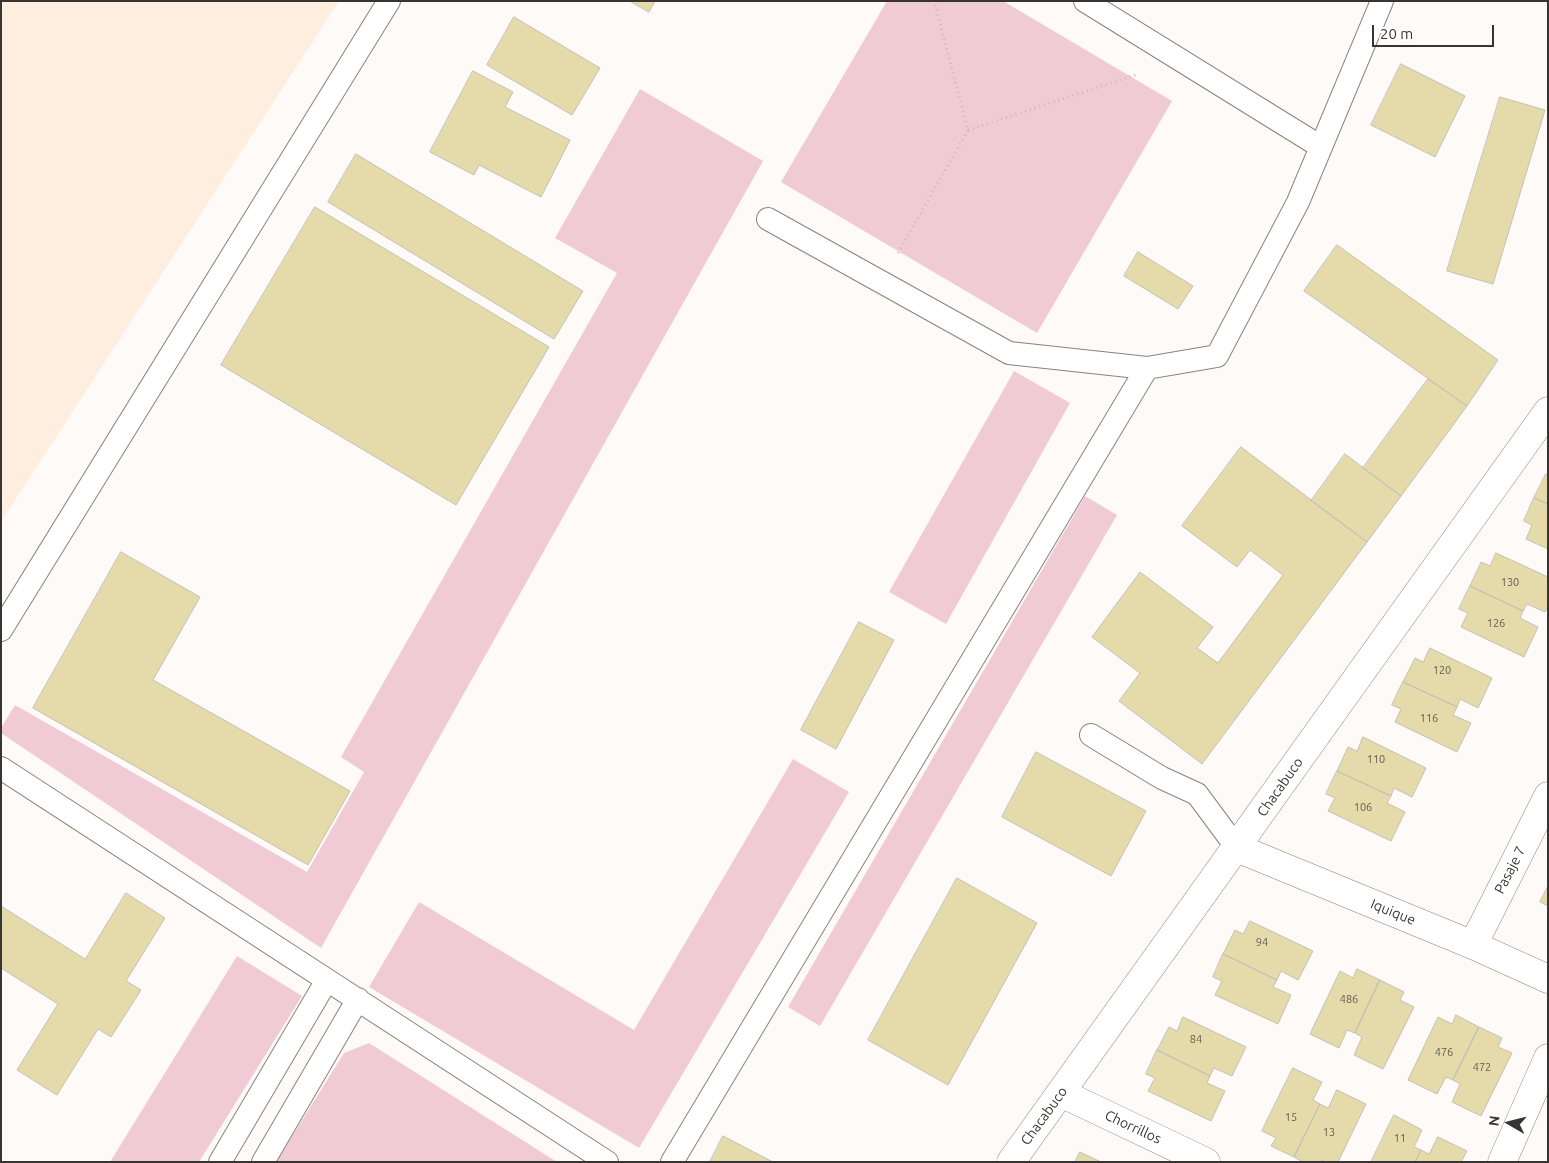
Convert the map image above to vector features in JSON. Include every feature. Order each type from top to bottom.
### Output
[{"type":"street","name":"Chacabuco","points":[[1011,1162],[1548,411]]},
{"type":"street","name":"Pasaje 7","points":[[1473,945],[1548,796]]},
{"type":"street","name":"Iquique","points":[[1237,848],[1473,945],[1548,979]]},
{"type":"street","points":[[1502,1162],[1548,1058]]},
{"type":"street","name":"Chorrillos","points":[[1061,1093],[1206,1162]]},
{"type":"lane","points":[[1,630],[389,1]]},
{"type":"lane","points":[[1085,1],[1321,147]]},
{"type":"lane","points":[[768,219],[1009,354],[1147,368],[1217,356],[1298,202],[1382,1]]},
{"type":"lane","points":[[672,1162],[1147,368]]},
{"type":"lane","points":[[1091,735],[1162,778],[1197,794],[1237,848]]},
{"type":"lane","points":[[1,768],[607,1162]]},
{"type":"lane","points":[[220,1162],[327,980]]},
{"type":"lane","points":[[263,1162],[358,999]]},
{"type":"path","points":[[934,1],[968,130]]},
{"type":"path","points":[[881,282],[968,130],[1180,60]]},
{"type":"shaded area","points":[[1,1],[339,1],[1,522]]},
{"type":"shaded area","points":[[887,1],[1003,1],[1172,101],[1037,333],[781,182]]},
{"type":"shaded area","points":[[640,89],[763,161],[321,948],[1,733],[1,728],[15,705],[307,872],[364,772],[341,757],[617,273],[555,238]]},
{"type":"shaded area","points":[[1014,371],[1070,403],[946,624],[889,592]]},
{"type":"shaded area","points":[[1085,496],[1117,515],[820,1026],[788,1007]]},
{"type":"shaded area","points":[[793,759],[849,792],[639,1148],[369,987],[419,902],[634,1030]]},
{"type":"shaded area","points":[[237,956],[302,996],[199,1162],[110,1162]]},
{"type":"shaded area","points":[[369,1043],[557,1162],[276,1162],[344,1053]]},
{"type":"building","points":[[630,1],[655,1],[649,12]]},
{"type":"building","points":[[514,17],[600,68],[572,115],[487,65]]},
{"type":"building","points":[[1401,64],[1465,96],[1435,157],[1371,125]]},
{"type":"building","points":[[473,71],[513,92],[505,107],[570,140],[541,197],[479,165],[474,175],[430,152]]},
{"type":"building","points":[[1500,97],[1545,110],[1493,284],[1447,271]]},
{"type":"building","points":[[356,154],[583,291],[554,339],[328,202]]},
{"type":"building","points":[[315,207],[549,347],[456,505],[221,365]]},
{"type":"building","points":[[1337,245],[1498,360],[1467,406],[1304,291]]},
{"type":"building","points":[[1138,252],[1193,286],[1178,309],[1124,276]]},
{"type":"building","points":[[1428,379],[1467,406],[1401,496],[1363,468]]},
{"type":"building","points":[[1241,447],[1367,542],[1202,764],[1119,701],[1140,673],[1092,637],[1140,572],[1213,627],[1197,648],[1218,663],[1283,575],[1250,550],[1237,567],[1182,526]]},
{"type":"building","points":[[1345,454],[1401,496],[1367,542],[1311,501]]},
{"type":"building","points":[[1546,474],[1548,475],[1548,504],[1534,498]]},
{"type":"building","points":[[1534,498],[1548,504],[1548,549],[1526,539],[1532,525],[1524,521]]},
{"type":"building","points":[[121,552],[200,597],[153,680],[350,791],[308,865],[33,708]]},
{"type":"building","points":[[1496,553],[1548,577],[1548,606],[1545,612],[1527,604],[1523,611],[1470,586],[1481,562],[1490,566]]},
{"type":"building","points":[[1470,586],[1523,611],[1520,618],[1538,627],[1524,657],[1461,627],[1468,613],[1459,609]]},
{"type":"building","points":[[859,622],[894,640],[836,749],[801,730]]},
{"type":"building","points":[[1430,648],[1492,678],[1478,708],[1460,699],[1457,707],[1403,682],[1415,658],[1423,662]]},
{"type":"building","points":[[1403,682],[1457,707],[1453,715],[1471,723],[1457,752],[1395,722],[1401,709],[1392,705]]},
{"type":"building","points":[[1363,737],[1426,768],[1412,797],[1394,788],[1391,796],[1337,771],[1348,747],[1357,751]]},
{"type":"building","points":[[1036,752],[1146,811],[1111,876],[1002,817]]},
{"type":"building","points":[[1337,771],[1391,796],[1387,803],[1405,812],[1391,841],[1328,811],[1335,798],[1326,794]]},
{"type":"building","points":[[957,878],[1037,923],[948,1085],[868,1040]]},
{"type":"building","points":[[1548,886],[1548,906],[1540,902]]},
{"type":"building","points":[[126,893],[165,918],[126,981],[141,990],[111,1037],[98,1029],[57,1095],[17,1070],[58,1004],[1,968],[1,906],[85,959]]},
{"type":"building","points":[[1250,921],[1313,951],[1298,980],[1281,971],[1277,980],[1223,954],[1235,930],[1243,934]]},
{"type":"building","points":[[1223,954],[1277,980],[1273,987],[1291,995],[1278,1024],[1215,995],[1222,981],[1213,977]]},
{"type":"building","points":[[1357,969],[1380,980],[1355,1033],[1347,1030],[1339,1048],[1310,1034],[1340,971],[1353,978]]},
{"type":"building","points":[[1380,980],[1404,992],[1400,1000],[1414,1007],[1383,1069],[1354,1055],[1362,1037],[1355,1033]]},
{"type":"building","points":[[1456,1015],[1479,1027],[1453,1080],[1446,1077],[1437,1094],[1408,1080],[1438,1017],[1452,1024]]},
{"type":"building","points":[[1183,1017],[1246,1047],[1232,1076],[1214,1068],[1210,1076],[1157,1050],[1169,1027],[1177,1031]]},
{"type":"building","points":[[1479,1027],[1502,1038],[1498,1047],[1512,1053],[1481,1116],[1452,1102],[1460,1084],[1453,1080]]},
{"type":"building","points":[[1157,1050],[1210,1076],[1207,1083],[1225,1091],[1211,1121],[1148,1091],[1155,1078],[1146,1074]]},
{"type":"building","points":[[1293,1068],[1322,1082],[1313,1100],[1320,1104],[1294,1157],[1271,1146],[1276,1138],[1262,1131]]},
{"type":"building","points":[[1337,1090],[1366,1104],[1338,1162],[1325,1162],[1322,1160],[1321,1162],[1303,1162],[1294,1157],[1320,1104],[1328,1108]]},
{"type":"building","points":[[1394,1115],[1422,1130],[1414,1147],[1421,1150],[1415,1162],[1371,1162]]},
{"type":"building","points":[[723,1136],[773,1162],[710,1162]]},
{"type":"building","points":[[1438,1137],[1467,1151],[1461,1162],[1415,1162],[1421,1150],[1429,1154]]},
{"type":"building","points":[[1080,1152],[1101,1162],[1075,1162]]}]
